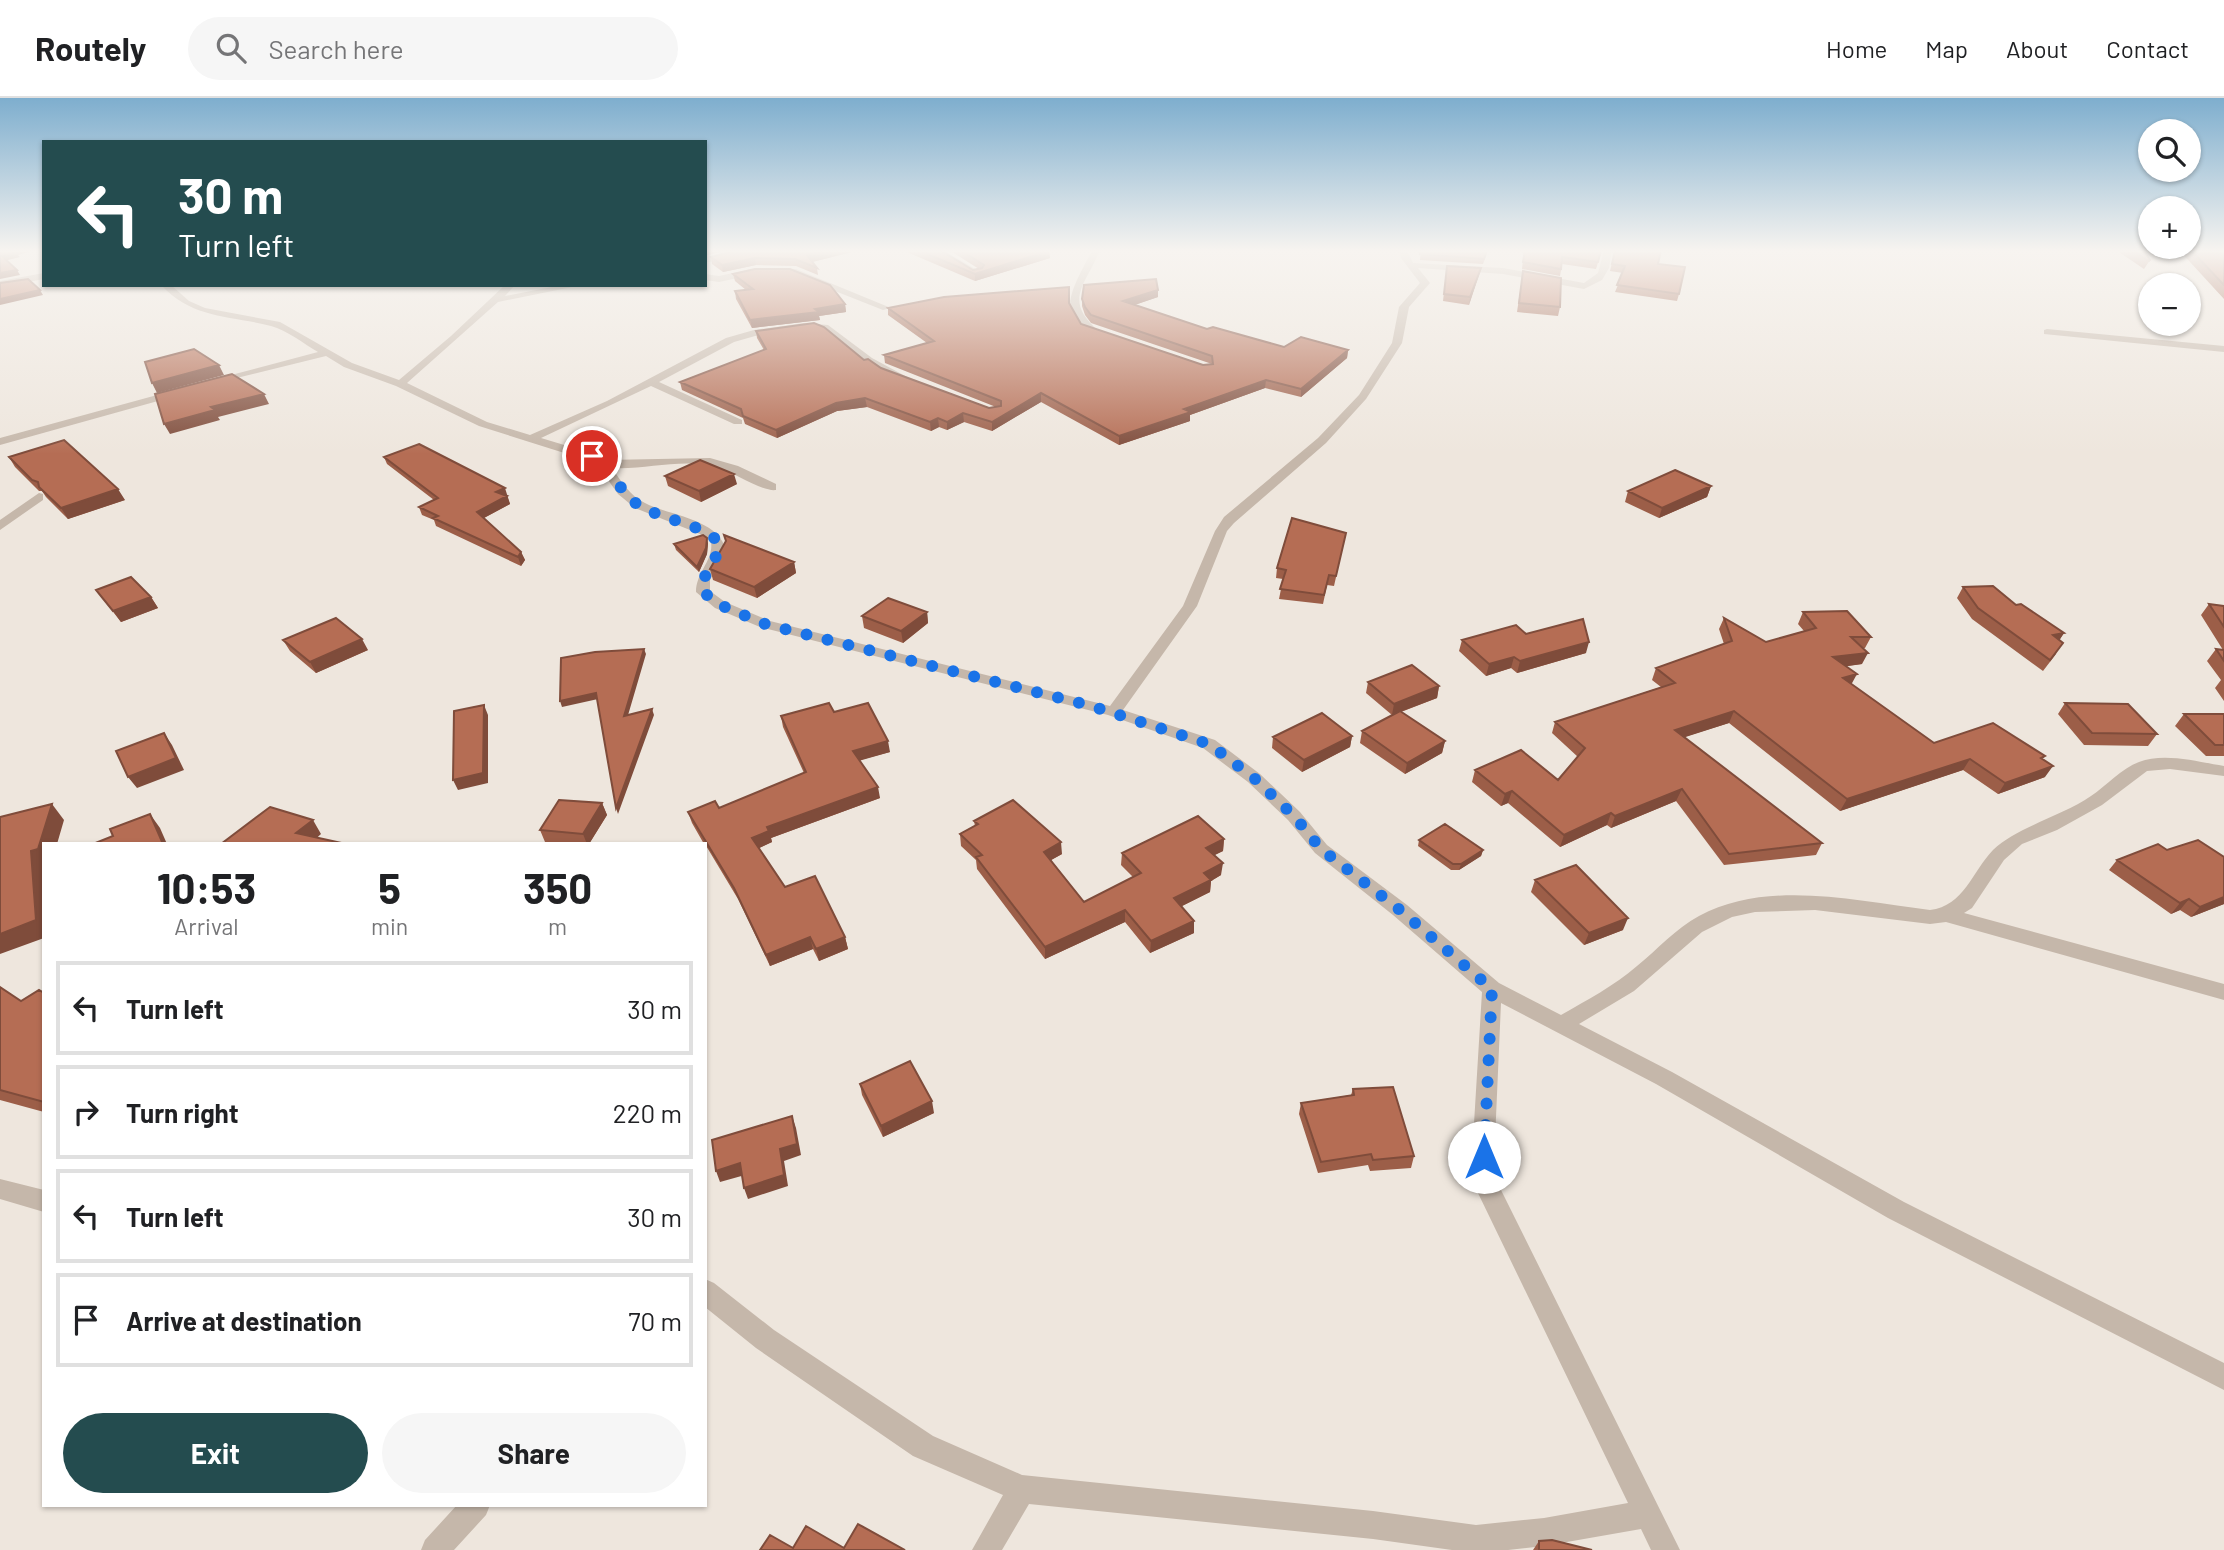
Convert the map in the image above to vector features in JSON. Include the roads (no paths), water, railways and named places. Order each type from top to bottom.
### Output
[{"type":"street","points":[[250,318],[270,321],[367,373],[400,384],[483,424],[592,456],[606,464],[636,466],[685,461],[714,462],[772,487]]},
{"type":"street","points":[[400,384],[476,318]]},
{"type":"street","points":[[1078,318],[1083,326],[1105,335]]},
{"type":"street","points":[[1114,712],[1190,606],[1221,531],[1229,520],[1323,443],[1356,406],[1397,343],[1402,331],[1402,318]]},
{"type":"street","points":[[530,439],[652,383],[743,335],[817,325],[830,330],[887,372],[913,381]]},
{"type":"street","points":[[2047,332],[2224,349]]},
{"type":"street","points":[[202,386],[327,353]]},
{"type":"street","points":[[652,383],[738,422]]},
{"type":"street","points":[[0,442],[189,389]]},
{"type":"street","points":[[606,464],[622,491],[639,505],[705,531],[717,540],[719,551],[703,580],[703,592],[720,605],[765,624],[1114,712],[1209,744],[1228,756],[1294,816],[1321,849],[1400,910],[1492,989],[1664,1078],[1896,1210],[2224,1377]]},
{"type":"street","points":[[0,526],[39,498]]},
{"type":"street","points":[[1946,915],[1965,903],[1998,856],[2017,840],[2051,826],[2096,801],[2143,766],[2170,764],[2224,771]]},
{"type":"street","points":[[1563,1024],[1634,981],[1705,921],[1726,912],[1762,904],[1808,903],[1930,917],[1946,915],[2224,992]]},
{"type":"street","points":[[1492,989],[1484,1140],[1489,1191],[1494,1208],[1532,1275],[1665,1550]]},
{"type":"street","points":[[0,1189],[42,1200]]},
{"type":"street","points":[[707,1293],[765,1339],[923,1446],[1022,1489],[1373,1525],[1476,1539],[1544,1532],[1649,1513]]},
{"type":"street","points":[[986,1550],[1022,1489]]},
{"type":"street","points":[[435,1550],[474,1507]]}]
